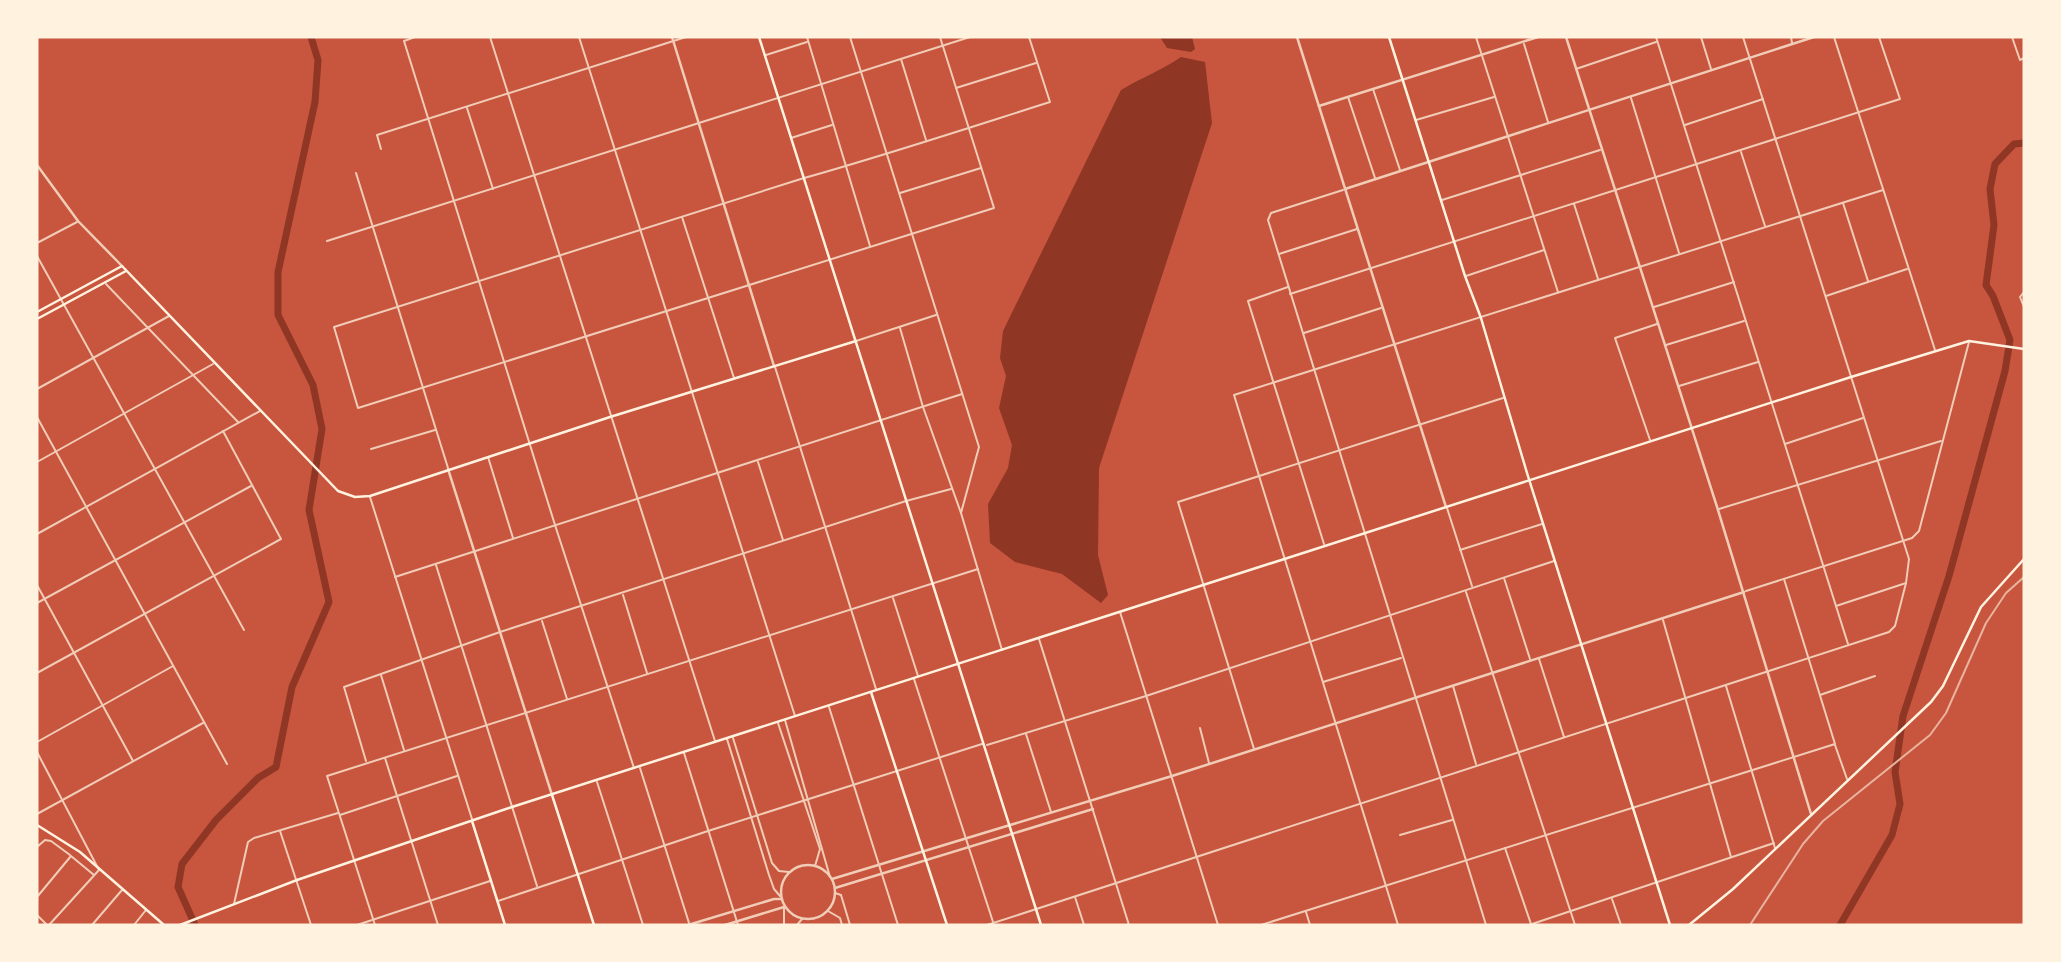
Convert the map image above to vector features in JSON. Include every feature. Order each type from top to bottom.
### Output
[{"type":"main road","points":[[759,37],[1041,925]]},
{"type":"main road","points":[[1389,38],[1481,318],[1529,480],[1670,925]]},
{"type":"main road","points":[[37,312],[122,267],[338,491],[355,496],[370,496],[610,417],[856,341]]},
{"type":"main road","points":[[37,319],[126,271]]},
{"type":"main road","points":[[182,925],[297,880],[512,807],[1851,377],[1969,341],[2024,349]]},
{"type":"main road","points":[[1689,925],[1733,889],[1911,721],[1943,686],[1981,607],[2024,559]]},
{"type":"main road","points":[[874,691],[947,925]]},
{"type":"main road","points":[[552,795],[593,925]]},
{"type":"main road","points":[[472,821],[505,925]]},
{"type":"main road","points":[[37,825],[80,852],[164,925]]},
{"type":"street","points":[[415,37],[404,41],[555,526],[634,769]]},
{"type":"street","points":[[490,37],[715,742]]},
{"type":"street","points":[[579,37],[795,716]]},
{"type":"street","points":[[381,149],[377,135],[672,39],[686,37]]},
{"type":"street","points":[[807,37],[870,247]]},
{"type":"street","points":[[850,37],[979,447],[961,513]]},
{"type":"street","points":[[940,37],[968,128],[994,208],[358,408],[334,327],[804,178],[846,166],[886,153],[968,128],[1050,102],[1029,37]]},
{"type":"street","points":[[327,241],[970,37]]},
{"type":"street","points":[[1297,37],[1472,588]]},
{"type":"street","points":[[1389,38],[1395,37]]},
{"type":"street","points":[[1476,37],[1559,293]]},
{"type":"street","points":[[1319,106],[1538,37]]},
{"type":"street","points":[[1566,37],[1744,592],[1811,814]]},
{"type":"street","points":[[1656,37],[1848,645]]},
{"type":"street","points":[[1700,37],[1712,70]]},
{"type":"street","points":[[987,925],[1889,632],[1895,626],[1909,559],[1743,37]]},
{"type":"street","points":[[1791,37],[1793,44]]},
{"type":"street","points":[[1486,925],[1290,294],[1268,220],[1269,215],[1814,37]]},
{"type":"street","points":[[1834,37],[1935,351]]},
{"type":"street","points":[[1290,294],[1900,99],[1879,37]]},
{"type":"street","points":[[2012,37],[2020,60],[2024,58]]},
{"type":"street","points":[[672,39],[874,691]]},
{"type":"street","points":[[765,56],[808,41]]},
{"type":"street","points":[[1523,41],[1549,123]]},
{"type":"street","points":[[1576,69],[1657,42]]},
{"type":"street","points":[[901,59],[926,141]]},
{"type":"street","points":[[956,88],[1037,62]]},
{"type":"street","points":[[1373,89],[1400,172]]},
{"type":"street","points":[[1348,97],[1376,179]]},
{"type":"street","points":[[1416,120],[1495,97]]},
{"type":"street","points":[[1630,97],[1680,254]]},
{"type":"street","points":[[1684,125],[1763,99]]},
{"type":"street","points":[[466,107],[493,189]]},
{"type":"street","points":[[791,138],[833,125]]},
{"type":"street","points":[[1441,200],[1602,149]]},
{"type":"street","points":[[1740,150],[1765,227]]},
{"type":"street","points":[[37,165],[38,171],[78,221],[122,267]]},
{"type":"street","points":[[899,193],[981,168]]},
{"type":"street","points":[[356,173],[552,795]]},
{"type":"street","points":[[1398,925],[1234,395],[1883,190]]},
{"type":"street","points":[[1842,202],[1868,282]]},
{"type":"street","points":[[1574,203],[1599,280]]},
{"type":"street","points":[[682,217],[734,379]]},
{"type":"street","points":[[37,243],[78,221]]},
{"type":"street","points":[[1278,254],[1358,228]]},
{"type":"street","points":[[1465,276],[1545,250]]},
{"type":"street","points":[[37,256],[244,631]]},
{"type":"street","points":[[1825,296],[1909,269]]},
{"type":"street","points":[[1653,307],[1734,282]]},
{"type":"street","points":[[104,283],[238,423]]},
{"type":"street","points":[[1288,287],[1248,302],[1325,545]]},
{"type":"street","points":[[2024,292],[2020,297],[2024,307]]},
{"type":"street","points":[[1303,334],[1383,307]]},
{"type":"street","points":[[856,341],[937,315]]},
{"type":"street","points":[[37,389],[170,316]]},
{"type":"street","points":[[1665,345],[1746,320]]},
{"type":"street","points":[[1650,442],[1615,338],[1658,323]]},
{"type":"street","points":[[900,328],[923,407],[961,513],[1002,650]]},
{"type":"street","points":[[831,878],[1172,776],[1912,538],[1921,524],[1969,341]]},
{"type":"street","points":[[1678,387],[1759,361]]},
{"type":"street","points":[[37,462],[216,363]]},
{"type":"street","points":[[395,577],[962,394]]},
{"type":"street","points":[[1254,749],[1178,502],[1504,397]]},
{"type":"street","points":[[37,534],[261,410]]},
{"type":"street","points":[[37,418],[227,764]]},
{"type":"street","points":[[1785,444],[1864,418]]},
{"type":"street","points":[[371,449],[436,430]]},
{"type":"street","points":[[37,673],[281,539],[223,431]]},
{"type":"street","points":[[1718,510],[1942,440]]},
{"type":"street","points":[[488,457],[513,539]]},
{"type":"street","points":[[757,461],[783,541]]},
{"type":"street","points":[[37,603],[252,486]]},
{"type":"street","points":[[366,763],[344,687],[500,632],[906,501],[951,489]]},
{"type":"street","points":[[370,496],[472,821]]},
{"type":"street","points":[[1460,550],[1543,524]]},
{"type":"street","points":[[497,901],[804,800],[1146,696],[1555,560]]},
{"type":"street","points":[[435,564],[538,887]]},
{"type":"street","points":[[375,925],[327,776],[978,569]]},
{"type":"street","points":[[1504,578],[1531,660]]},
{"type":"street","points":[[1784,579],[1847,781]]},
{"type":"street","points":[[1836,606],[1906,583]]},
{"type":"street","points":[[37,585],[133,761]]},
{"type":"street","points":[[1466,591],[1575,925]]},
{"type":"street","points":[[622,594],[648,674]]},
{"type":"street","points":[[893,597],[940,758],[994,924]]},
{"type":"street","points":[[1119,611],[1218,925]]},
{"type":"street","points":[[1662,618],[1731,858]]},
{"type":"street","points":[[541,619],[568,699]]},
{"type":"street","points":[[1039,638],[1129,925]]},
{"type":"street","points":[[1323,682],[1402,657]]},
{"type":"street","points":[[1538,657],[1564,738]]},
{"type":"street","points":[[37,742],[173,666]]},
{"type":"street","points":[[381,674],[405,751]]},
{"type":"street","points":[[1819,695],[1875,676]]},
{"type":"street","points":[[1452,685],[1476,766]]},
{"type":"street","points":[[1726,685],[1776,849]]},
{"type":"street","points":[[829,706],[898,925]]},
{"type":"street","points":[[727,738],[774,889],[789,913],[802,919],[816,919],[828,911],[835,888],[785,720]]},
{"type":"street","points":[[778,722],[820,849],[815,866]]},
{"type":"street","points":[[37,814],[204,723]]},
{"type":"street","points":[[1200,728],[1209,764]]},
{"type":"street","points":[[1025,733],[1051,813]]},
{"type":"street","points":[[733,737],[775,869],[789,872],[806,865],[815,866],[825,870],[831,878]]},
{"type":"street","points":[[1261,925],[1835,744]]},
{"type":"street","points":[[37,752],[99,870],[48,925],[37,915]]},
{"type":"street","points":[[684,752],[737,924]]},
{"type":"street","points":[[385,757],[438,925]]},
{"type":"street","points":[[639,767],[689,925],[781,897]]},
{"type":"street","points":[[233,905],[248,842],[254,838],[339,814],[458,775]]},
{"type":"street","points":[[597,780],[643,925]]},
{"type":"street","points":[[835,888],[1093,809]]},
{"type":"street","points":[[1400,835],[1453,819]]},
{"type":"street","points":[[280,830],[311,925]]},
{"type":"street","points":[[37,847],[45,840],[51,841],[94,876]]},
{"type":"street","points":[[1505,848],[1530,925],[1774,843]]},
{"type":"street","points":[[37,897],[71,856]]},
{"type":"street","points":[[781,897],[784,879],[789,872]]},
{"type":"street","points":[[357,925],[491,881]]},
{"type":"street","points":[[92,925],[122,890]]},
{"type":"street","points":[[835,893],[841,895],[850,925]]},
{"type":"street","points":[[1075,897],[1084,925]]},
{"type":"street","points":[[1612,898],[1621,925]]},
{"type":"street","points":[[725,925],[737,924],[785,907]]},
{"type":"street","points":[[784,925],[785,907]]},
{"type":"street","points":[[134,925],[146,911]]},
{"type":"street","points":[[828,911],[836,914],[842,925]]},
{"type":"street","points":[[1306,911],[1310,925]]},
{"type":"street","points":[[797,925],[802,919]]},
{"type":"shaded area","points":[[1160,37],[1192,37],[1195,49],[1191,52],[1167,48]]},
{"type":"shaded area","points":[[1181,57],[1205,62],[1212,123],[1099,468],[1098,555],[1108,595],[1101,603],[1062,574],[1015,562],[990,543],[988,504],[1008,468],[1012,445],[999,408],[1006,376],[1000,358],[1003,331],[1121,90]]},
{"type":"waterway","points":[[195,925],[178,887],[182,864],[216,820],[258,778],[276,767],[292,687],[329,602],[309,510],[322,429],[313,385],[278,315],[278,272],[315,102],[318,60],[311,37]]},
{"type":"waterway","points":[[1840,925],[1892,835],[1900,804],[1895,772],[1903,716],[1949,576],[2005,371],[2010,340],[1986,285],[1994,225],[1990,189],[1995,164],[2014,144],[2024,143]]},
{"type":"railway","points":[[1750,925],[1803,844],[1823,821],[1930,735],[1946,713],[1986,623],[2006,593],[2024,577]]}]
